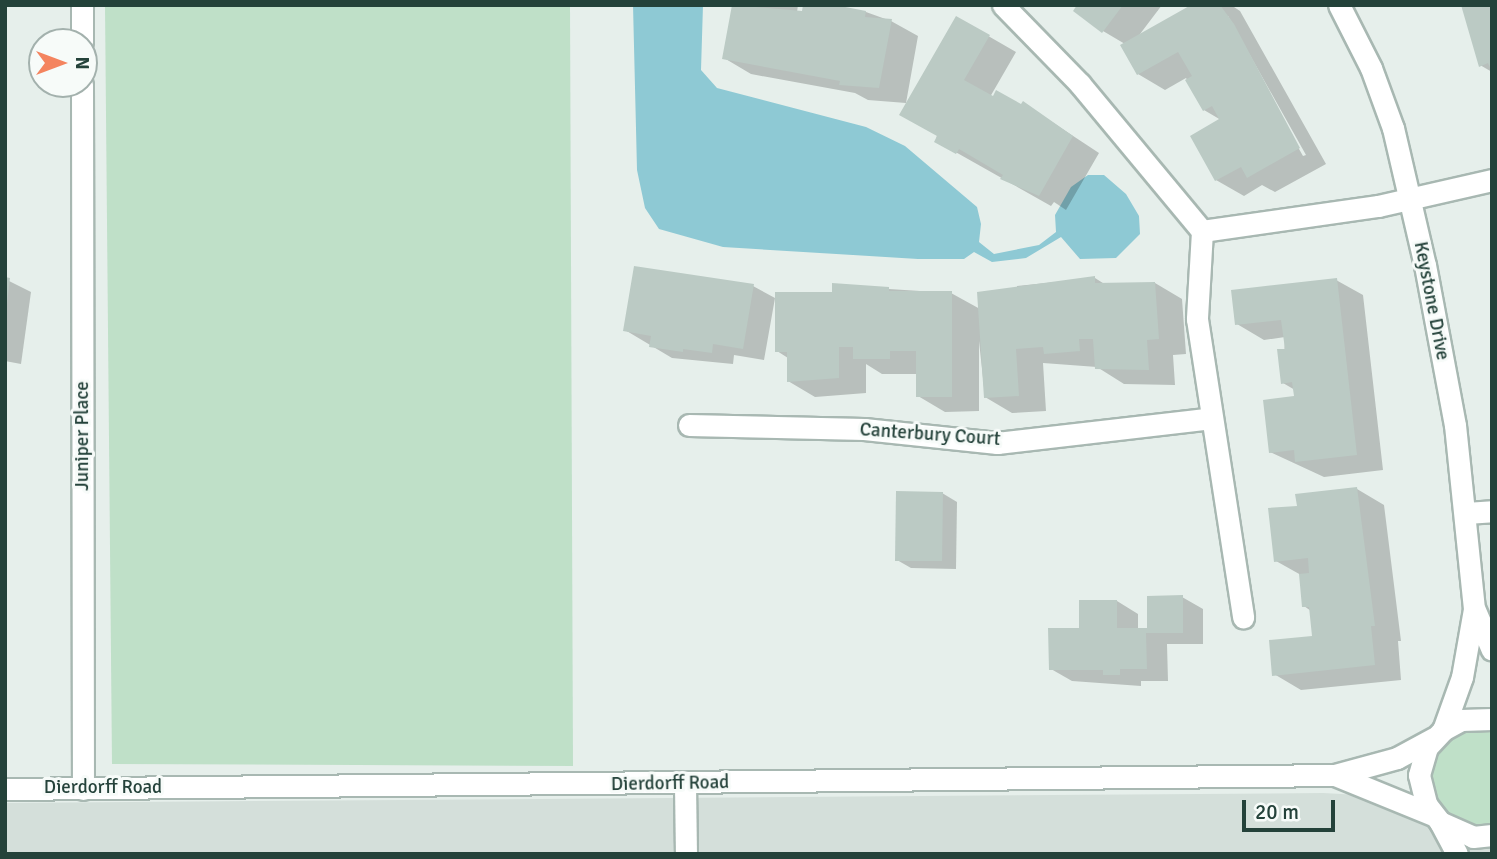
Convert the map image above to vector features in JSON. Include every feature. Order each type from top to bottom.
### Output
[{"type":"street","points":[[82,5],[82,28]]},
{"type":"street","points":[[1003,5],[1080,84],[1202,231],[1197,320],[1243,617]]},
{"type":"street","name":"Keystone Drive","points":[[1339,5],[1371,68],[1411,199],[1440,341],[1466,513],[1474,609],[1462,677],[1438,734]]},
{"type":"street","name":"Juniper Place","points":[[82,98],[83,789]]},
{"type":"street","points":[[1202,231],[1411,199],[1492,180]]},
{"type":"street","name":"Canterbury Court","points":[[689,425],[864,429],[997,443],[1212,418]]},
{"type":"street","points":[[1466,513],[1492,511]]},
{"type":"street","name":"Keystone Drive","points":[[1474,609],[1492,650]]},
{"type":"street","name":"Dierdorff Road","points":[[5,789],[685,784],[1335,775],[1397,758],[1461,720],[1492,719]]},
{"type":"street","points":[[1438,734],[1419,775],[1421,793],[1457,854]]},
{"type":"street","name":"Dierdorff Road","points":[[1335,775],[1473,836],[1492,835]]},
{"type":"street","points":[[685,784],[687,854]]},
{"type":"shaded area","points":[[1323,793],[1397,797],[1492,835],[1492,854],[5,854],[5,803]]},
{"type":"green space","points":[[105,5],[570,5],[573,766],[112,764]]},
{"type":"green space","points":[[1492,728],[1492,824],[1465,825],[1451,818],[1432,794],[1431,763],[1448,737],[1462,729]]},
{"type":"water","points":[[633,5],[703,5],[701,70],[717,88],[866,127],[905,146],[977,207],[981,224],[979,242],[994,254],[1039,245],[1056,232],[1055,215],[1071,187],[1088,175],[1104,175],[1126,194],[1139,216],[1140,234],[1116,258],[1080,259],[1061,237],[1026,258],[992,262],[974,252],[964,259],[918,259],[723,247],[659,229],[645,208],[637,170]]},
{"type":"building","points":[[732,5],[802,11],[803,5],[835,5],[866,11],[865,17],[892,19],[879,88],[839,85],[840,81],[722,59]]},
{"type":"building","points":[[1077,5],[1123,5],[1102,33],[1073,11]]},
{"type":"building","points":[[1191,5],[1220,5],[1234,24],[1300,148],[1247,178],[1241,167],[1215,181],[1190,136],[1219,119],[1212,106],[1203,111],[1185,80],[1192,76],[1178,52],[1137,75],[1120,45]]},
{"type":"building","points":[[1461,5],[1492,5],[1492,72],[1488,63],[1479,67]]},
{"type":"building","points":[[956,16],[990,35],[964,80],[993,96],[996,90],[1021,104],[1023,101],[1073,136],[1039,196],[1000,179],[1003,175],[959,149],[956,154],[934,142],[937,136],[899,115]]},
{"type":"building","points":[[634,266],[754,284],[743,349],[713,344],[712,353],[649,347],[651,336],[623,331]]},
{"type":"building","points":[[1095,276],[1095,283],[1155,282],[1159,339],[1147,340],[1149,370],[1095,369],[1093,339],[1079,339],[1080,351],[1044,354],[1043,347],[1016,349],[1019,396],[984,398],[977,292]]},
{"type":"building","points":[[5,277],[10,278],[7,304],[5,304]]},
{"type":"building","points":[[1337,278],[1357,455],[1295,462],[1294,450],[1269,453],[1263,400],[1294,396],[1292,382],[1281,384],[1277,349],[1285,349],[1281,320],[1235,325],[1231,290]]},
{"type":"building","points":[[832,283],[889,287],[889,291],[952,291],[952,397],[916,397],[916,351],[890,351],[890,359],[853,359],[853,347],[839,347],[839,378],[787,382],[787,352],[775,352],[775,292],[832,292]]},
{"type":"building","points":[[1357,487],[1375,626],[1371,626],[1375,665],[1272,676],[1269,640],[1312,636],[1309,607],[1302,607],[1299,574],[1309,573],[1308,558],[1274,562],[1268,508],[1297,506],[1295,494]]},
{"type":"building","points":[[896,491],[943,492],[942,561],[895,561]]},
{"type":"building","points":[[1183,595],[1183,633],[1146,633],[1147,669],[1120,669],[1120,675],[1103,675],[1103,670],[1049,670],[1048,628],[1079,628],[1079,600],[1117,600],[1117,628],[1147,628],[1147,596]]}]
